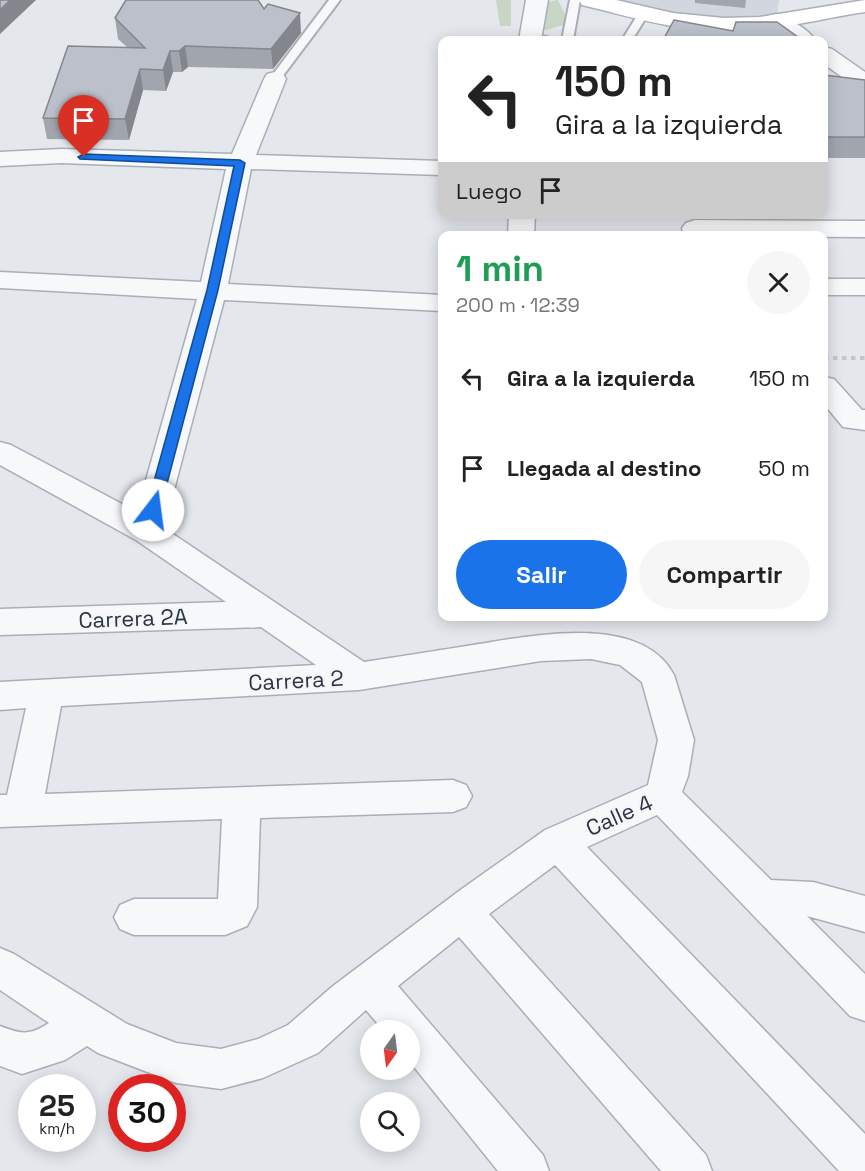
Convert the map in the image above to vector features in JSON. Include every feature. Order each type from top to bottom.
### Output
[{"type":"main road","points":[[590,0],[644,13],[722,26],[776,21],[865,6]]},
{"type":"street","points":[[536,36],[537,0]]},
{"type":"street","points":[[776,21],[798,36]]},
{"type":"street","points":[[828,57],[865,83]]},
{"type":"street","points":[[147,532],[213,290],[240,163],[275,79]]},
{"type":"street","points":[[0,159],[61,156],[438,168]]},
{"type":"street","points":[[696,231],[695,228],[865,229]]},
{"type":"street","points":[[0,280],[438,303]]},
{"type":"street","points":[[828,287],[865,287]]},
{"type":"street","points":[[828,391],[854,420],[865,420]]},
{"type":"street","points":[[0,452],[147,532],[359,676]]},
{"type":"street","name":"Carrera 2A","points":[[0,622],[266,614]]},
{"type":"street","name":"Carrera 2","points":[[0,696],[359,676],[542,648],[591,646]]},
{"type":"street","name":"Calle 4","points":[[0,967],[113,1039],[176,1063],[220,1069],[263,1058],[303,1039],[462,912],[558,842],[662,796],[670,776],[676,740],[657,675],[629,653],[591,646]]},
{"type":"street","points":[[46,695],[11,810],[453,796]]},
{"type":"street","points":[[662,796],[865,1002]]},
{"type":"street","points":[[134,917],[225,917],[233,914],[237,907],[242,804]]},
{"type":"street","points":[[558,842],[865,1166]]},
{"type":"street","points":[[762,897],[813,899],[865,914]]},
{"type":"street","points":[[462,912],[690,1171]]},
{"type":"street","points":[[370,984],[400,1020]]},
{"type":"street","points":[[0,1046],[22,1054],[50,1046],[86,1023]]},
{"type":"street","points":[[420,1044],[527,1171]]},
{"type":"lane","points":[[275,79],[335,0]]},
{"type":"lane","points":[[568,36],[575,0]]},
{"type":"lane","points":[[630,36],[644,13]]},
{"type":"path","points":[[828,358],[865,358]]},
{"type":"shaded area","points":[[590,0],[779,0],[776,21],[736,25]]},
{"type":"green space","points":[[496,0],[511,0],[511,26],[500,26]]},
{"type":"green space","points":[[558,0],[567,18],[563,25],[546,30],[538,28],[543,3]]},
{"type":"building","points":[[0,0],[10,0],[0,10]]},
{"type":"building","points":[[126,0],[258,0],[264,9],[268,4],[300,13],[271,49],[185,46],[179,51],[170,51],[163,70],[140,69],[125,119],[43,118],[68,46],[145,48],[115,18]]},
{"type":"building","points":[[674,20],[733,31],[736,22],[777,22],[796,36],[665,36]]},
{"type":"building","points":[[828,75],[865,80],[865,137],[828,137]]},
{"type":"route","points":[[84,157],[240,163],[213,290],[153,510]]}]
